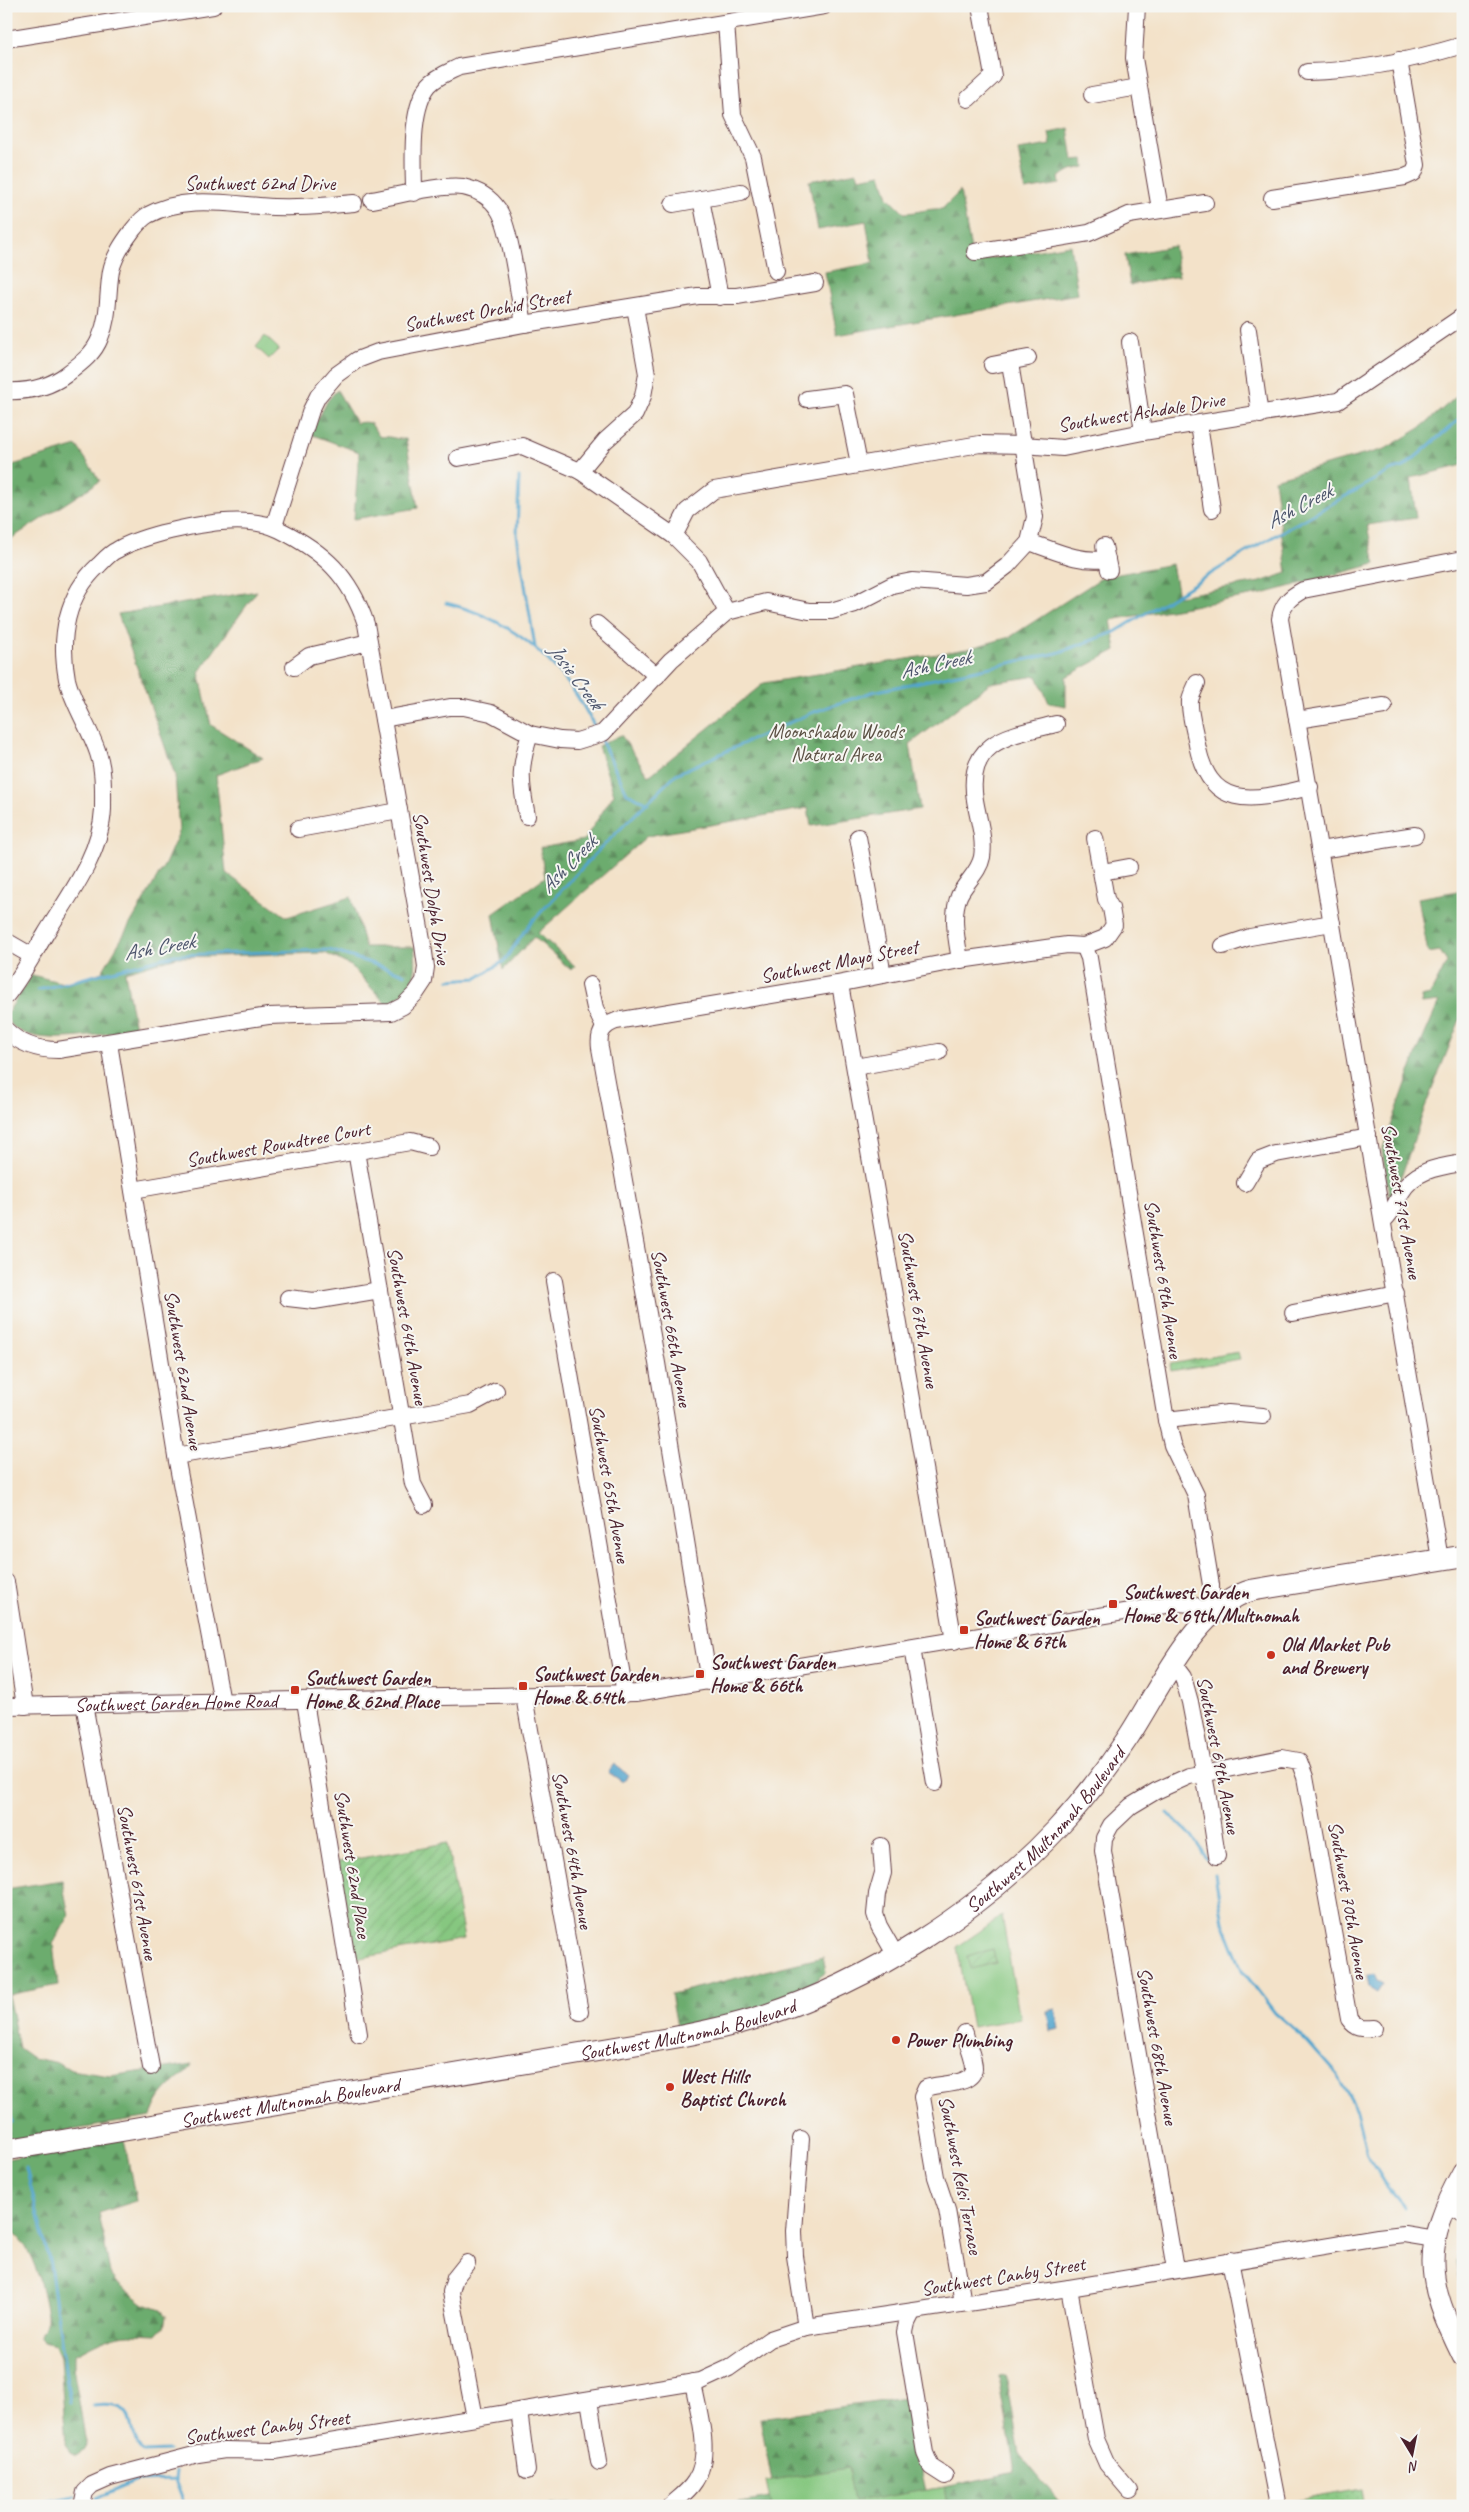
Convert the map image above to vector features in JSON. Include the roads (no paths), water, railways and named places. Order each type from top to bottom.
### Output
[{"type":"main road","points":[[1211,1616],[1228,1600],[1253,1590],[1463,1556]]},
{"type":"main road","name":"Southwest Multnomah Boulevard","points":[[6,2150],[699,2033],[763,2016],[797,2003],[853,1978],[895,1954],[976,1901],[1022,1863],[1056,1830],[1095,1786],[1174,1665],[1211,1616]]},
{"type":"main road","points":[[1463,2172],[1454,2208],[1435,2239],[1433,2279],[1437,2298],[1463,2356]]},
{"type":"street","points":[[6,39],[213,6]]},
{"type":"street","points":[[414,193],[414,147],[420,101],[429,86],[439,77],[459,67],[824,6]]},
{"type":"street","points":[[968,99],[993,76],[980,6]]},
{"type":"street","points":[[1137,6],[1133,47],[1160,209]]},
{"type":"street","points":[[726,23],[733,115],[753,157],[776,271]]},
{"type":"street","points":[[1307,72],[1330,72],[1399,60],[1463,45]]},
{"type":"street","points":[[1272,198],[1406,177],[1414,173],[1417,165],[1399,60]]},
{"type":"street","points":[[1092,95],[1139,88]]},
{"type":"street","points":[[372,200],[462,187],[482,193],[498,209],[506,227],[524,324]]},
{"type":"street","points":[[673,204],[741,192]]},
{"type":"street","points":[[701,199],[720,297]]},
{"type":"street","name":"Southwest 62nd Drive","points":[[6,391],[40,388],[57,381],[83,362],[94,349],[100,338],[110,305],[111,271],[116,256],[126,239],[145,216],[176,204],[218,201],[288,207],[354,203]]},
{"type":"street","points":[[975,252],[1089,233],[1129,215],[1205,203]]},
{"type":"street","name":"Southwest Orchid Street","points":[[274,526],[310,410],[326,386],[346,367],[378,352],[524,324],[698,296],[737,296],[816,284]]},
{"type":"street","points":[[580,471],[605,441],[635,414],[643,396],[647,374],[635,307]]},
{"type":"street","name":"Southwest Ashdale Drive","points":[[674,536],[687,512],[714,490],[980,444],[1023,444],[1063,448],[1143,432],[1199,425],[1338,401],[1463,316]]},
{"type":"street","points":[[1248,330],[1260,415]]},
{"type":"street","points":[[1130,342],[1143,432]]},
{"type":"street","points":[[992,365],[1028,358]]},
{"type":"street","points":[[383,719],[450,707],[464,707],[490,713],[530,734],[576,740],[602,733],[672,660],[727,612],[766,602],[809,611],[832,611],[855,604],[892,586],[912,581],[966,585],[986,582],[1007,566],[1029,542],[1034,517],[1010,363]]},
{"type":"street","points":[[807,399],[844,394],[860,464]]},
{"type":"street","points":[[1199,425],[1212,508]]},
{"type":"street","points":[[458,458],[522,446],[580,471],[674,536],[698,561],[727,612]]},
{"type":"street","name":"Southwest Dolph Drive","points":[[6,996],[32,956],[89,859],[96,844],[103,807],[99,754],[67,681],[64,657],[65,620],[75,595],[90,573],[115,550],[150,536],[200,524],[231,521],[274,526],[306,542],[337,570],[361,609],[370,642],[426,967],[424,981],[416,993],[402,1006],[381,1013],[268,1016],[108,1043],[45,1050],[22,1042],[6,1030]]},
{"type":"street","points":[[1029,542],[1090,561],[1107,558]]},
{"type":"street","name":"Southwest 71st Avenue","points":[[1440,1559],[1310,787],[1281,633],[1282,609],[1286,602],[1303,590],[1463,559]]},
{"type":"street","points":[[597,624],[657,676]]},
{"type":"street","points":[[294,667],[309,656],[370,642]]},
{"type":"street","points":[[1197,683],[1190,702],[1198,751],[1204,771],[1216,787],[1234,797],[1245,798],[1310,787]]},
{"type":"street","points":[[1297,720],[1384,706]]},
{"type":"street","points":[[960,960],[956,912],[959,896],[975,874],[981,860],[983,843],[975,798],[974,772],[983,753],[1003,737],[1056,724]]},
{"type":"street","points":[[527,816],[522,790],[521,761],[530,734]]},
{"type":"street","points":[[298,829],[399,811]]},
{"type":"street","points":[[1320,850],[1415,835]]},
{"type":"street","points":[[858,837],[883,975]]},
{"type":"street","points":[[1084,946],[1105,938],[1114,924],[1095,838]]},
{"type":"street","points":[[1102,872],[1129,867]]},
{"type":"street","points":[[1224,946],[1250,937],[1332,923]]},
{"type":"street","points":[[6,941],[32,956]]},
{"type":"street","name":"Southwest Mayo Street","points":[[604,1027],[616,1021],[840,984],[960,960],[1067,945],[1084,946]]},
{"type":"street","name":"Southwest 69th Avenue","points":[[1084,946],[1089,958],[1109,1079],[1115,1104],[1166,1420],[1172,1445],[1196,1495],[1211,1585],[1211,1616]]},
{"type":"street","name":"Southwest 67th Avenue","points":[[840,984],[954,1641]]},
{"type":"street","points":[[590,985],[595,1008],[604,1027]]},
{"type":"street","name":"Southwest 66th Avenue","points":[[604,1027],[599,1040],[600,1048],[655,1353],[709,1682]]},
{"type":"street","name":"Southwest 62nd Avenue","points":[[108,1043],[176,1456],[222,1702]]},
{"type":"street","points":[[855,1067],[939,1052]]},
{"type":"street","points":[[1245,1183],[1258,1161],[1276,1154],[1369,1137]]},
{"type":"street","name":"Southwest Roundtree Court","points":[[133,1190],[410,1142],[429,1147]]},
{"type":"street","name":"Southwest 64th Avenue","points":[[356,1151],[413,1484],[424,1506]]},
{"type":"street","points":[[1384,1220],[1391,1214],[1402,1191],[1412,1179],[1433,1168],[1463,1163]]},
{"type":"street","name":"Southwest 65th Avenue","points":[[554,1281],[625,1694]]},
{"type":"street","points":[[288,1298],[314,1301],[380,1290]]},
{"type":"street","points":[[1293,1313],[1396,1293]]},
{"type":"street","points":[[176,1456],[470,1405],[496,1391]]},
{"type":"street","points":[[1166,1420],[1228,1413],[1263,1416]]},
{"type":"street","points":[[6,1582],[25,1706]]},
{"type":"street","name":"Southwest Garden Home Road","points":[[6,1706],[625,1694],[709,1682],[1178,1602],[1192,1604],[1211,1616]]},
{"type":"street","points":[[912,1648],[935,1783]]},
{"type":"street","name":"Southwest 69th Avenue","points":[[1174,1665],[1181,1671],[1186,1686],[1216,1856]]},
{"type":"street","name":"Southwest 64th Avenue","points":[[524,1696],[580,2012]]},
{"type":"street","name":"Southwest 62nd Place","points":[[305,1700],[359,2034]]},
{"type":"street","name":"Southwest 61st Avenue","points":[[84,1704],[151,2068]]},
{"type":"street","name":"Southwest 70th Avenue","points":[[1203,1774],[1282,1758],[1299,1762],[1305,1777],[1348,2019],[1353,2026],[1361,2029],[1374,2028]]},
{"type":"street","name":"Southwest 68th Avenue","points":[[1175,2269],[1104,1863],[1103,1844],[1106,1832],[1119,1816],[1144,1798],[1189,1776],[1203,1774]]},
{"type":"street","points":[[881,1846],[883,1873],[877,1894],[875,1914],[879,1926],[895,1954]]},
{"type":"street","name":"Southwest Kelsi Terrace","points":[[963,2303],[947,2210],[936,2177],[922,2097],[926,2088],[963,2081],[970,2077],[974,2067],[965,2033]]},
{"type":"street","points":[[801,2139],[794,2231],[795,2256],[806,2327]]},
{"type":"street","name":"Southwest Canby Street","points":[[84,2499],[92,2485],[110,2476],[212,2452],[275,2451],[692,2382],[721,2373],[770,2339],[806,2327],[1069,2288],[1175,2269],[1392,2235],[1416,2235],[1435,2239]]},
{"type":"street","points":[[1230,2260],[1278,2506]]},
{"type":"street","points":[[466,2263],[455,2278],[451,2292],[475,2418]]},
{"type":"street","points":[[1069,2288],[1096,2440],[1107,2464],[1130,2491]]},
{"type":"street","points":[[913,2311],[905,2332],[925,2453],[931,2467],[946,2476]]},
{"type":"street","points":[[670,2506],[695,2482],[702,2463],[703,2444],[692,2382]]},
{"type":"street","points":[[589,2400],[599,2462]]},
{"type":"street","points":[[519,2411],[527,2471]]},
{"type":"water","points":[[614,1764],[628,1775],[623,1782],[608,1772]]},
{"type":"water","points":[[1374,1974],[1377,1981],[1383,1984],[1377,1993],[1369,1988],[1367,1976]]},
{"type":"water","points":[[1056,2009],[1060,2029],[1050,2031],[1047,2011]]},
{"type":"waterway","name":"Ash Creek","points":[[449,980],[477,978],[504,961],[529,925],[596,853],[676,774],[811,713],[872,692],[1057,653],[1115,632],[1253,548],[1392,470],[1404,467],[1463,416]]},
{"type":"waterway","points":[[519,477],[517,535],[535,647]]},
{"type":"waterway","name":"Josie Creek","points":[[446,603],[495,621],[536,649],[554,666],[570,686],[596,730]]},
{"type":"waterway","name":"Josie Creek","points":[[600,738],[627,793],[648,803]]},
{"type":"waterway","name":"Ash Creek","points":[[38,990],[175,955],[329,950],[405,974]]},
{"type":"waterway","points":[[1168,1813],[1192,1836],[1207,1859]]},
{"type":"waterway","points":[[1215,1874],[1223,1922],[1242,1970],[1275,2013],[1305,2039],[1337,2075],[1357,2110],[1368,2155],[1385,2183],[1405,2207]]},
{"type":"waterway","points":[[6,2089],[12,2122]]},
{"type":"waterway","points":[[26,2168],[50,2264],[70,2403]]},
{"type":"waterway","points":[[93,2406],[109,2405],[126,2412],[133,2435],[143,2452],[169,2451]]},
{"type":"waterway","points":[[175,2480],[176,2471]]},
{"type":"waterway","points":[[97,2498],[137,2481],[175,2480],[185,2506]]},
{"type":"waterway","points":[[23,2506],[75,2496]]},
{"type":"place","name":"Southwest Garden Home & 69th/Multnomah","points":[[1113,1604]]},
{"type":"place","name":"Southwest Garden Home & 67th","points":[[964,1630]]},
{"type":"place","name":"Old Market Pub and Brewery","points":[[1271,1655]]},
{"type":"place","name":"Southwest Garden Home & 66th","points":[[700,1674]]},
{"type":"place","name":"Southwest Garden Home & 64th","points":[[523,1686]]},
{"type":"place","name":"Southwest Garden Home & 62nd Place","points":[[295,1690]]},
{"type":"place","name":"Power Plumbing","points":[[896,2040]]},
{"type":"place","name":"West Hills Baptist Church","points":[[670,2087]]},
{"type":"park label","name":"Moonshadow Woods Natural Area","points":[[836,742]]}]
